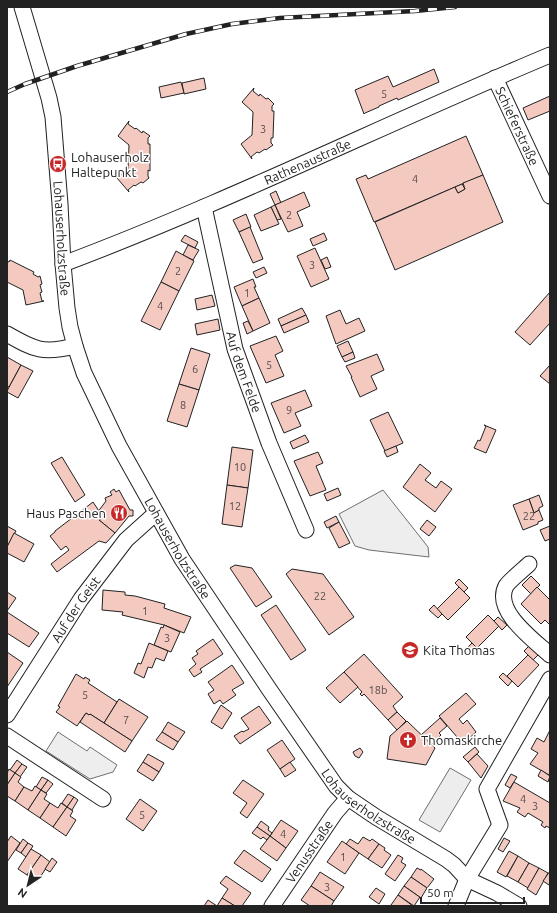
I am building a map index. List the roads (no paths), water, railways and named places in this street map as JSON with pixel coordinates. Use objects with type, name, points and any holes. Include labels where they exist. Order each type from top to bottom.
[{"type":"street","name":"Lohauserholzstraße","points":[[22,7],[53,117],[60,204],[62,264],[70,327],[75,346],[94,395],[119,446],[182,559],[336,786],[348,798],[376,817],[446,859],[467,879]]},
{"type":"street","name":"Rathenaustraße","points":[[62,264],[204,207],[550,55]]},
{"type":"street","name":"Schieferstraße","points":[[495,78],[550,196]]},
{"type":"street","name":"Auf dem Felde","points":[[204,207],[235,349],[268,443],[306,530]]},
{"type":"street","points":[[7,334],[38,350],[53,351],[75,346]]},
{"type":"street","name":"Auf der Geist","points":[[7,715],[81,599],[126,540],[156,513]]},
{"type":"street","points":[[529,564],[506,585],[503,600],[514,622],[550,655]]},
{"type":"street","points":[[456,906],[467,879],[500,825],[487,789],[550,679]]},
{"type":"street","points":[[7,736],[103,799]]},
{"type":"street","name":"Venusstraße","points":[[272,906],[335,813],[348,798]]},
{"type":"street","points":[[467,879],[497,893],[519,906]]},
{"type":"railway","points":[[7,92],[25,84],[77,66],[186,34],[232,24],[280,18],[415,11],[455,7]]},
{"type":"place","name":"Lohauserholz Haltepunkt","points":[[58,164]]},
{"type":"place","name":"Haus Paschen","points":[[119,513]]},
{"type":"place","name":"Kita Thomas","points":[[410,650]]},
{"type":"place","name":"Thomaskirche","points":[[408,740]]}]
